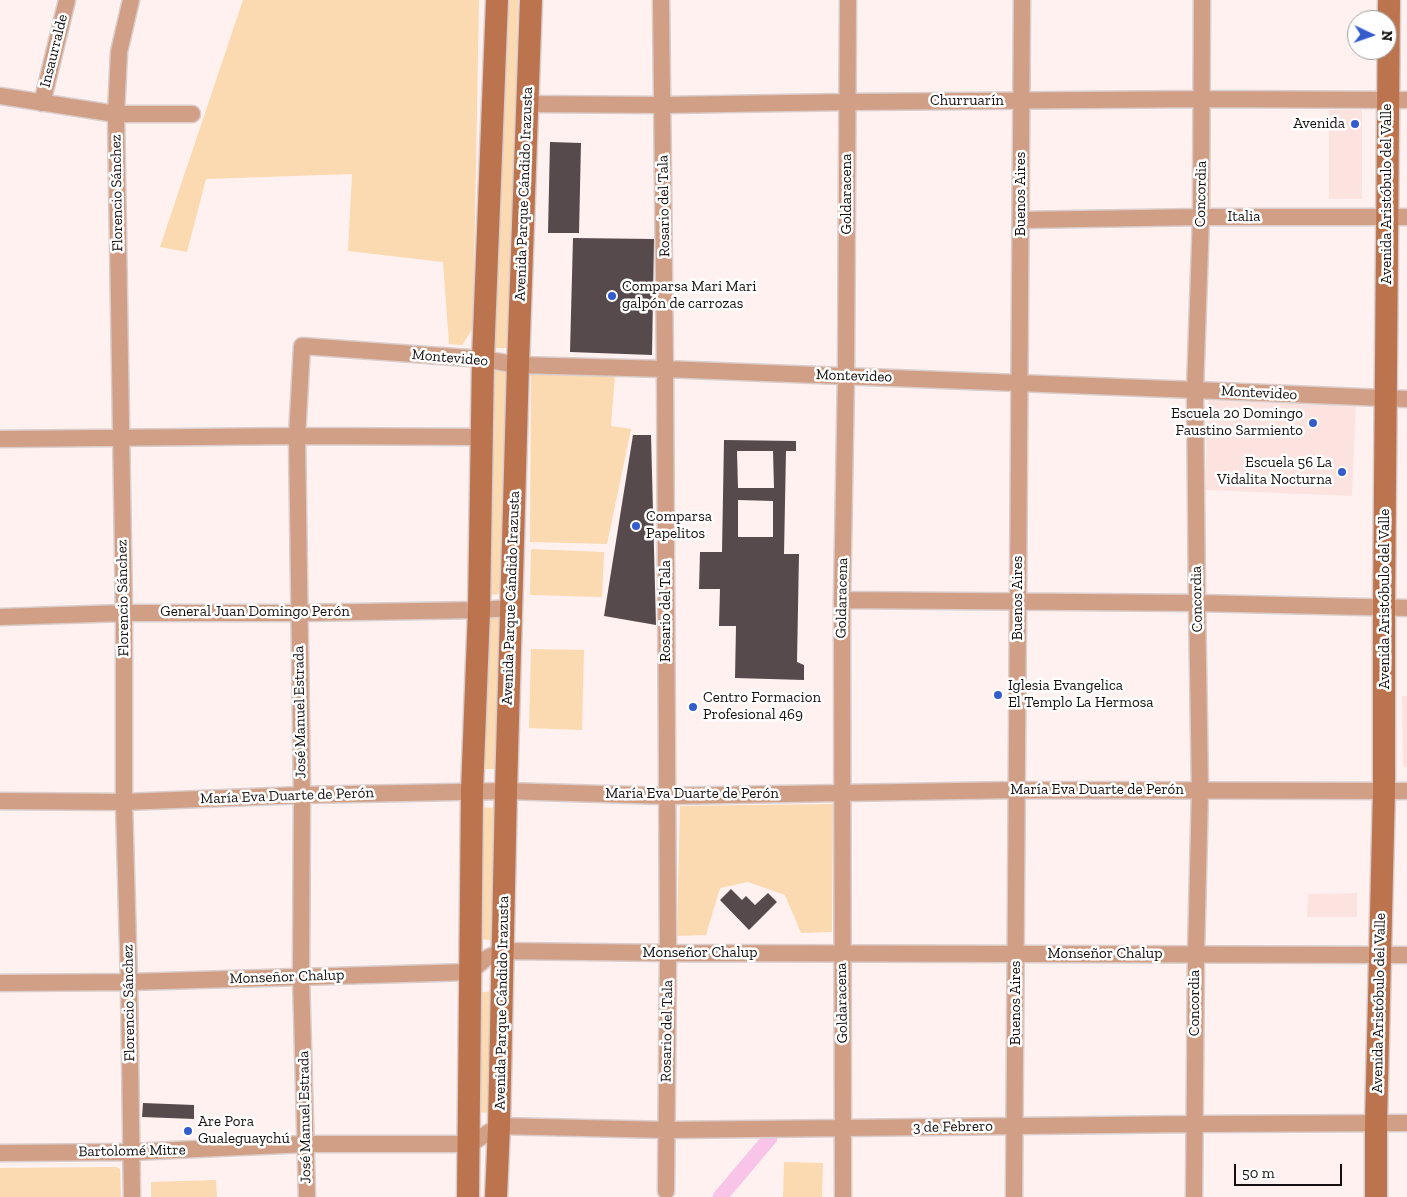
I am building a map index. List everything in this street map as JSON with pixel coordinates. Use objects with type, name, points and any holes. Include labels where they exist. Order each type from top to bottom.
[{"type":"main road","name":"Avenida Parque Cándido Irazusta","points":[[468,1197],[472,791],[479,610],[483,359],[497,0]]},
{"type":"main road","name":"Avenida Parque Cándido Irazusta","points":[[496,1197],[518,365],[531,0]]},
{"type":"main road","name":"Avenida Aristóbulo del Valle","points":[[1376,1197],[1384,792],[1384,608],[1397,399],[1397,100],[1389,0]]},
{"type":"street","name":"Insaurralde","points":[[42,103],[67,0]]},
{"type":"street","name":"Florencio Sánchez","points":[[132,0],[119,52],[116,114],[124,613],[124,802],[132,1197]]},
{"type":"street","name":"Rosario del Tala","points":[[661,0],[668,953],[666,1191]]},
{"type":"street","name":"Goldaracena","points":[[843,1197],[842,600],[846,376],[848,0]]},
{"type":"street","name":"Buenos Aires","points":[[1014,1197],[1022,0]]},
{"type":"street","name":"Concordia","points":[[1194,1197],[1196,954],[1200,790],[1196,603],[1195,390],[1200,217],[1202,0]]},
{"type":"street","points":[[0,96],[116,114],[192,114]]},
{"type":"street","name":"Churruarín","points":[[527,104],[662,105],[848,102],[1397,100]]},
{"type":"street","name":"Italia","points":[[1021,220],[1200,217],[1397,217]]},
{"type":"street","name":"Montevideo","points":[[302,346],[483,359],[502,364],[518,365],[665,368],[1397,399]]},
{"type":"street","name":"José Manuel Estrada","points":[[302,346],[297,436],[302,795],[301,976],[307,1197]]},
{"type":"street","points":[[0,439],[297,436],[482,437]]},
{"type":"street","points":[[842,600],[1196,603],[1407,608]]},
{"type":"street","name":"General Juan Domingo Perón","points":[[0,617],[124,613],[299,613],[511,608]]},
{"type":"street","name":"María Eva Duarte de Perón","points":[[0,801],[124,802],[472,791],[667,796],[1017,790],[1407,791]]},
{"type":"street","name":"Monseñor Chalup","points":[[0,983],[129,982],[470,972],[485,959],[502,951],[1407,955]]},
{"type":"street","name":"3 de Febrero","points":[[499,1126],[667,1130],[1407,1123]]},
{"type":"street","points":[[470,1144],[499,1126]]},
{"type":"street","name":"Bartolomé Mitre","points":[[0,1152],[131,1152],[306,1144],[470,1144]]},
{"type":"shaded area","points":[[243,0],[479,0],[473,328],[462,345],[449,344],[443,262],[348,251],[352,174],[206,179],[187,252],[160,247]]},
{"type":"shaded area","points":[[495,0],[518,0],[510,348],[488,348]]},
{"type":"shaded area","points":[[1329,110],[1362,110],[1362,199],[1329,199]]},
{"type":"shaded area","points":[[488,370],[509,371],[505,594],[484,595]]},
{"type":"shaded area","points":[[531,372],[615,375],[611,426],[631,429],[607,544],[530,542]]},
{"type":"shaded area","points":[[1208,400],[1356,406],[1352,496],[1205,490]]},
{"type":"shaded area","points":[[531,549],[604,552],[602,597],[530,595]]},
{"type":"shaded area","points":[[485,617],[504,618],[497,769],[478,769]]},
{"type":"shaded area","points":[[531,649],[584,650],[582,730],[529,728]]},
{"type":"shaded area","points":[[1402,696],[1407,696],[1407,767],[1403,767]]},
{"type":"shaded area","points":[[833,804],[832,932],[801,933],[785,895],[748,882],[720,888],[706,935],[677,936],[680,806]]},
{"type":"shaded area","points":[[475,807],[498,808],[495,940],[474,939]]},
{"type":"shaded area","points":[[1357,893],[1357,917],[1307,917],[1308,894]]},
{"type":"shaded area","points":[[495,991],[495,1113],[473,1112],[474,993]]},
{"type":"shaded area","points":[[784,1162],[823,1163],[822,1197],[783,1197]]},
{"type":"shaded area","points":[[116,1167],[120,1169],[121,1197],[0,1197],[0,1168]]},
{"type":"shaded area","points":[[216,1180],[217,1197],[151,1197],[151,1182]]},
{"type":"building","points":[[550,142],[581,143],[579,233],[548,233]]},
{"type":"building","name":"Comparsa Mari Mari galpón de carrozas","points":[[573,238],[654,239],[652,355],[570,352]]},
{"type":"building","name":"Comparsa Papelitos","points":[[633,435],[651,435],[656,625],[604,616]]},
{"type":"building","points":[[724,440],[796,441],[796,451],[786,451],[784,554],[799,554],[797,662],[804,665],[804,680],[735,678],[736,626],[719,626],[720,589],[699,589],[700,552],[722,552]],"holes":[[[737,451],[773,451],[774,488],[738,488]],[[738,500],[773,501],[773,537],[738,537]]]},
{"type":"building","points":[[731,889],[742,900],[746,896],[755,905],[768,893],[777,902],[749,930],[720,900]]},
{"type":"building","name":"Are Pora Gualeguaychú","points":[[143,1103],[194,1105],[194,1119],[142,1117]]},
{"type":"waterway","points":[[720,1197],[770,1138]]},
{"type":"place","name":"Avenida","points":[[1355,124]]},
{"type":"place","name":"Comparsa Mari Mari galpón de carrozas","points":[[612,296]]},
{"type":"place","name":"Escuela 20 Domingo Faustino Sarmiento","points":[[1313,423]]},
{"type":"place","name":"Escuela 56 La Vidalita Nocturna","points":[[1342,472]]},
{"type":"place","name":"Comparsa Papelitos","points":[[636,526]]},
{"type":"place","name":"Iglesia Evangelica El Templo La Hermosa","points":[[998,695]]},
{"type":"place","name":"Centro Formacion Profesional 469","points":[[693,707]]},
{"type":"place","name":"Are Pora Gualeguaychú","points":[[188,1131]]}]
